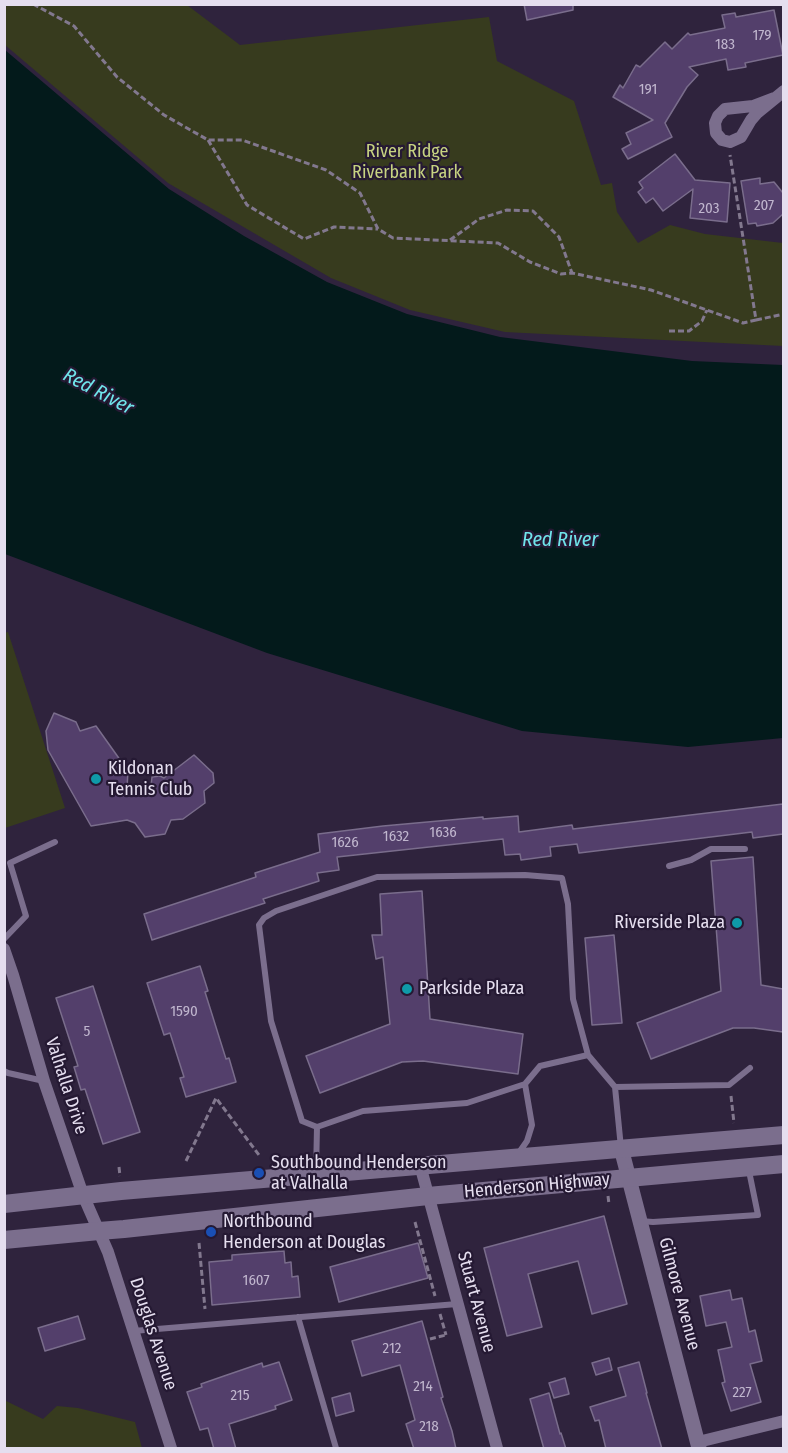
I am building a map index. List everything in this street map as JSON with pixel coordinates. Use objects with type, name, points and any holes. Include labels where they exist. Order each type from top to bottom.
[{"type":"main road","name":"Henderson Highway","points":[[4,1204],[316,1174],[783,1135]]},
{"type":"main road","name":"Henderson Highway","points":[[4,1240],[428,1196],[783,1164]]},
{"type":"street","points":[[779,95],[751,120],[741,137],[730,142],[722,140],[716,133],[715,123],[725,109],[753,106],[779,95]]},
{"type":"street","name":"Valhalla Drive","points":[[4,949],[9,978],[44,1082],[83,1195],[99,1231]]},
{"type":"street","name":"Gilmore Avenue","points":[[621,1148],[698,1445]]},
{"type":"street","name":"Stuart Avenue","points":[[420,1165],[497,1449]]},
{"type":"street","name":"Douglas Avenue","points":[[99,1231],[108,1252],[171,1449]]},
{"type":"street","points":[[698,1445],[783,1421]]},
{"type":"lane","points":[[4,939],[26,916],[10,863],[55,842]]},
{"type":"lane","points":[[669,866],[691,860],[711,849],[745,849]]},
{"type":"lane","points":[[588,1055],[540,1066],[525,1084],[467,1103],[363,1111],[317,1126],[302,1121],[271,1022],[260,925],[264,918],[276,910],[377,877],[525,875],[562,878],[568,904],[573,999],[588,1055],[615,1087],[621,1148]]},
{"type":"lane","points":[[615,1087],[729,1085],[750,1068]]},
{"type":"lane","points":[[4,1071],[44,1082]]},
{"type":"lane","points":[[516,1157],[527,1142],[532,1125],[525,1084]]},
{"type":"lane","points":[[316,1174],[317,1126]]},
{"type":"lane","points":[[640,1221],[758,1215],[748,1167]]},
{"type":"lane","points":[[133,1331],[458,1304]]},
{"type":"lane","points":[[298,1317],[336,1449]]},
{"type":"path","points":[[33,4],[74,26],[117,77],[164,115],[208,140],[247,205],[304,239],[333,227],[378,229],[393,238],[498,243],[530,262],[561,274],[573,273],[651,290],[742,323],[783,314]]},
{"type":"path","points":[[208,140],[242,140],[326,170],[360,193],[378,229]]},
{"type":"path","points":[[730,142],[731,164],[756,320]]},
{"type":"path","points":[[449,241],[479,219],[507,210],[533,211],[559,237],[573,273]]},
{"type":"path","points":[[669,331],[689,331],[702,321],[707,310]]},
{"type":"path","points":[[729,1085],[734,1123]]},
{"type":"path","points":[[186,1161],[216,1098],[259,1155]]},
{"type":"path","points":[[415,1222],[446,1335],[430,1339]]},
{"type":"path","points":[[199,1243],[205,1309]]},
{"type":"green space","name":"River Ridge Riverbank Park","points":[[5,4],[187,5],[240,45],[489,17],[497,61],[574,101],[601,185],[612,183],[617,212],[638,243],[670,225],[705,234],[783,243],[783,346],[505,332],[410,310],[331,278],[168,183],[5,45]]},
{"type":"green space","points":[[8,632],[65,808],[5,828],[4,633]]},
{"type":"green space","points":[[4,1400],[43,1419],[57,1406],[78,1408],[135,1422],[142,1448],[5,1448]]},
{"type":"water","name":"Red River","points":[[5,50],[169,189],[244,236],[327,282],[407,314],[500,337],[692,361],[783,365],[783,738],[688,747],[522,731],[267,653],[5,554]]},
{"type":"building","points":[[524,4],[573,4],[573,10],[527,20]]},
{"type":"building","points":[[774,10],[783,55],[745,63],[746,67],[728,70],[726,59],[689,67],[698,75],[687,87],[665,123],[672,137],[628,159],[622,149],[631,144],[626,133],[653,120],[613,97],[620,85],[623,88],[636,65],[640,67],[665,42],[672,49],[688,33],[690,35],[725,28],[722,15],[735,13],[736,17]]},
{"type":"building","points":[[675,154],[695,180],[730,183],[727,222],[690,218],[693,189],[663,211],[653,198],[646,203],[638,192],[643,188],[639,182]]},
{"type":"building","points":[[760,178],[760,184],[774,182],[783,193],[783,214],[773,223],[757,226],[756,223],[748,224],[741,181]]},
{"type":"building","name":"Kildonan Tennis Club","points":[[54,713],[76,722],[80,731],[96,726],[128,771],[127,788],[142,794],[151,786],[152,777],[164,778],[194,755],[213,773],[214,783],[204,791],[205,803],[183,819],[171,820],[165,834],[145,837],[135,823],[127,820],[91,826],[48,750],[46,731]]},
{"type":"building","points":[[783,804],[783,834],[753,838],[752,832],[579,853],[577,844],[550,847],[551,856],[521,860],[520,854],[505,855],[503,839],[337,857],[339,870],[317,873],[319,881],[263,899],[265,903],[152,940],[144,914],[256,877],[255,873],[320,852],[318,834],[483,817],[483,819],[518,816],[519,832],[572,825],[573,829]]},
{"type":"building","name":"Riverside Plaza","points":[[753,857],[761,985],[783,989],[783,1032],[733,1028],[651,1059],[637,1023],[721,991],[711,861]]},
{"type":"building","name":"Parkside Plaza","points":[[422,891],[430,1019],[523,1034],[518,1074],[423,1061],[402,1062],[320,1093],[306,1056],[390,1024],[383,957],[376,959],[372,935],[382,935],[380,894]]},
{"type":"building","points":[[614,935],[622,1023],[592,1025],[585,938]]},
{"type":"building","points":[[200,966],[208,991],[205,992],[226,1059],[229,1058],[236,1082],[186,1097],[180,1078],[184,1077],[170,1033],[164,1035],[147,983]]},
{"type":"building","points":[[93,986],[140,1132],[103,1144],[85,1089],[81,1090],[74,1067],[78,1066],[56,998]]},
{"type":"building","points":[[604,1216],[627,1304],[592,1314],[578,1261],[528,1274],[542,1327],[507,1336],[484,1248]]},
{"type":"building","points":[[418,1243],[428,1278],[339,1302],[330,1267]]},
{"type":"building","points":[[284,1251],[285,1263],[291,1262],[292,1277],[298,1276],[300,1297],[212,1305],[209,1262],[232,1260],[232,1255]]},
{"type":"building","points":[[730,1290],[732,1300],[742,1298],[749,1332],[755,1330],[762,1361],[750,1364],[761,1402],[731,1411],[722,1383],[725,1382],[718,1350],[732,1347],[726,1322],[706,1326],[700,1296]]},
{"type":"building","points":[[78,1316],[85,1339],[45,1351],[38,1328]]},
{"type":"building","points":[[422,1321],[456,1449],[414,1449],[406,1424],[415,1420],[400,1365],[362,1376],[352,1341]]},
{"type":"building","points":[[609,1358],[612,1370],[596,1375],[592,1363]]},
{"type":"building","points":[[279,1362],[292,1400],[275,1406],[276,1409],[229,1424],[236,1449],[214,1449],[208,1428],[200,1430],[187,1392],[202,1387],[201,1384],[262,1363],[263,1367]]},
{"type":"building","points":[[639,1362],[662,1449],[606,1449],[599,1420],[595,1421],[590,1407],[626,1396],[618,1368]]},
{"type":"building","points":[[565,1378],[569,1394],[554,1398],[549,1383]]},
{"type":"building","points":[[350,1393],[354,1411],[336,1416],[332,1398]]},
{"type":"building","points":[[549,1393],[566,1449],[544,1449],[530,1399]]},
{"type":"place","name":"Kildonan Tennis Club","points":[[96,779]]},
{"type":"place","name":"Riverside Plaza","points":[[737,923]]},
{"type":"place","name":"Parkside Plaza","points":[[407,989]]},
{"type":"place","name":"Southbound Henderson at Valhalla","points":[[259,1173]]},
{"type":"place","name":"Northbound Henderson at Douglas","points":[[211,1232]]}]
